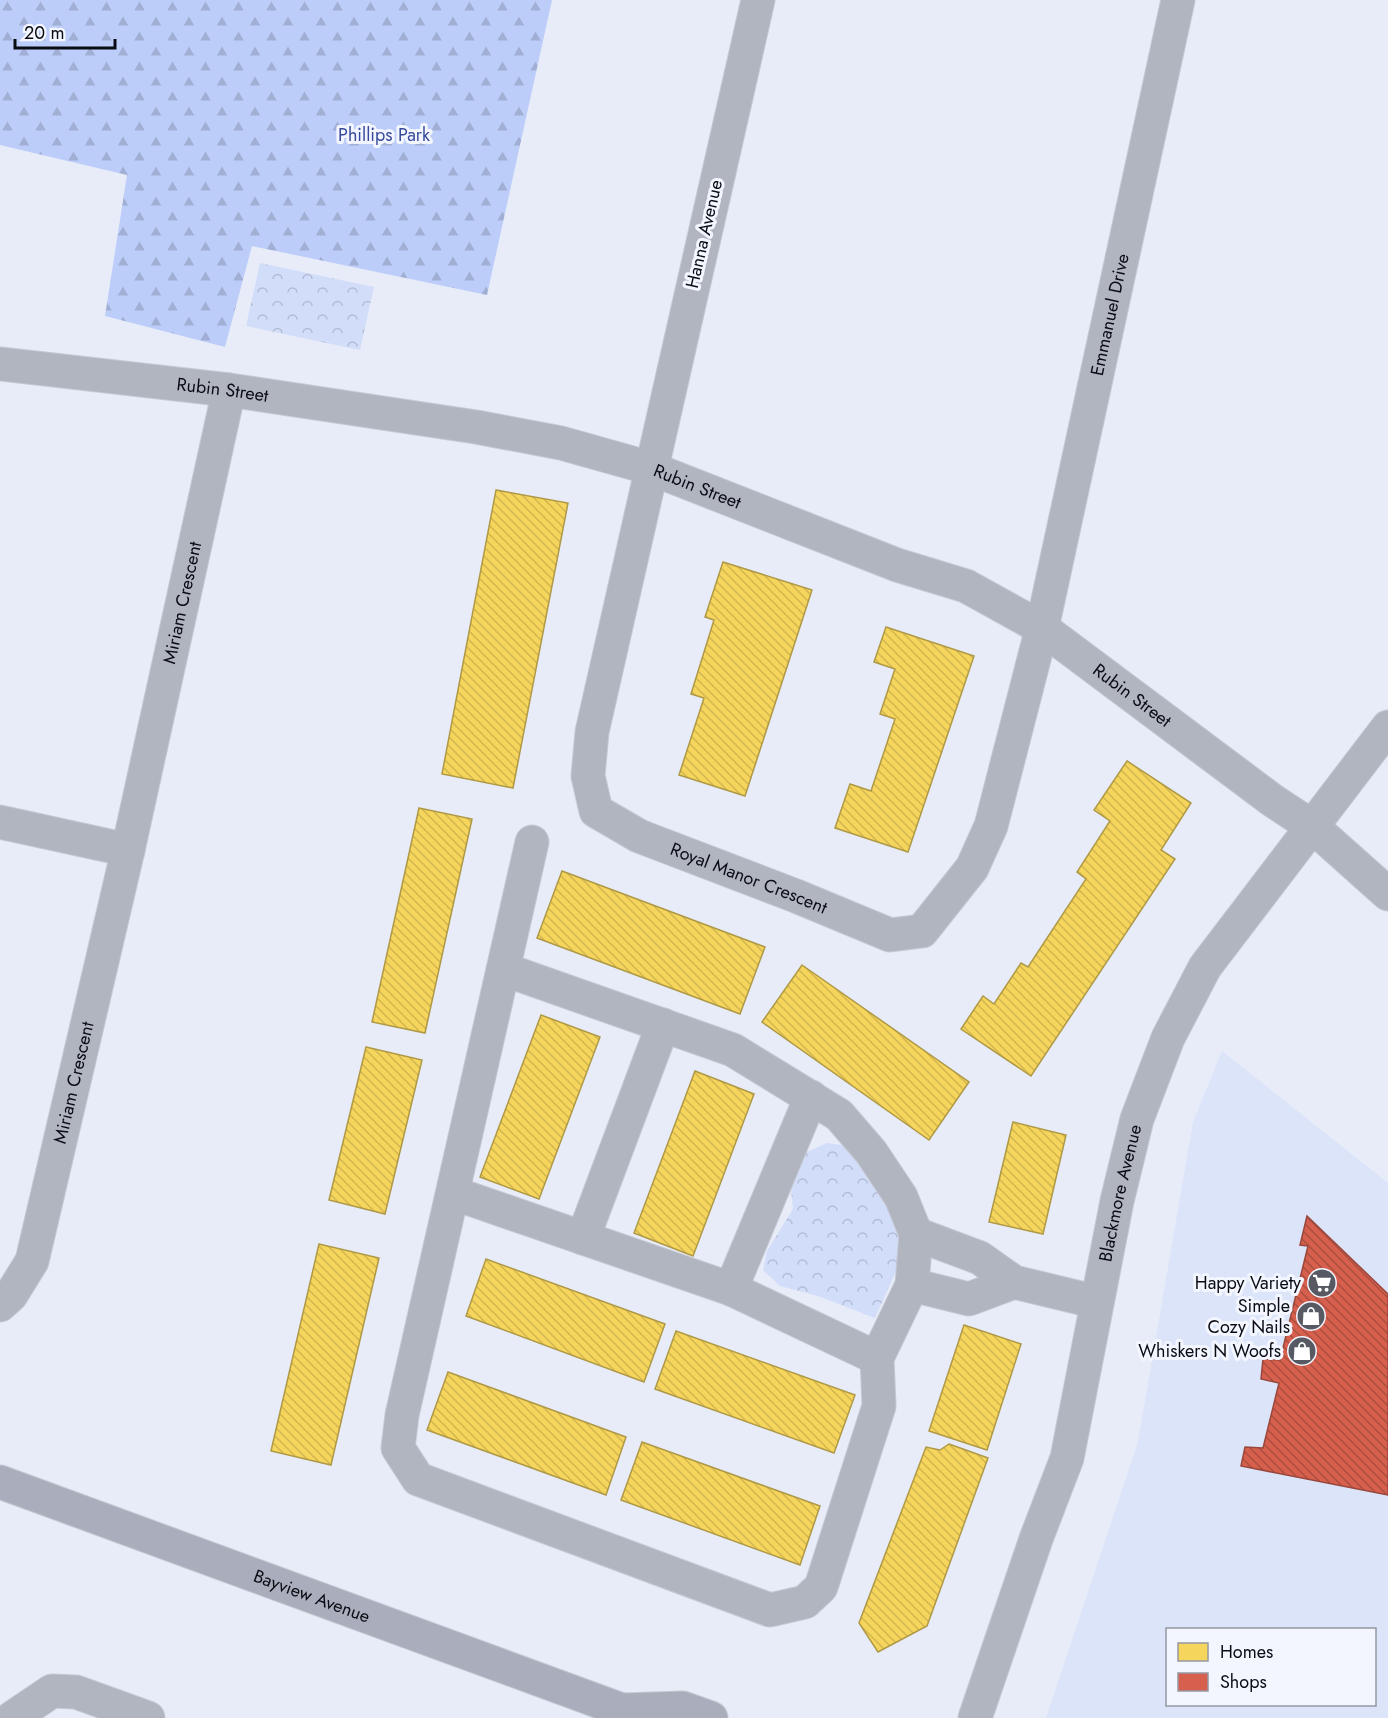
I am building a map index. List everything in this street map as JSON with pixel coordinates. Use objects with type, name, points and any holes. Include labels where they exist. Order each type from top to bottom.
[{"type":"main road","name":"Bayview Avenue","points":[[0,1482],[626,1714],[683,1708],[711,1718]]},
{"type":"street","name":"Hanna Avenue","points":[[650,468],[758,0]]},
{"type":"street","name":"Emmanuel Drive","points":[[1042,627],[1056,550],[1178,0]]},
{"type":"street","name":"Rubin Street","points":[[0,364],[229,390],[529,436],[650,468],[897,565],[966,586],[1042,627],[1272,800],[1313,827],[1388,894]]},
{"type":"street","name":"Miriam Crescent","points":[[0,1305],[11,1295],[32,1261],[128,850],[229,390]]},
{"type":"street","name":"Royal Manor Crescent","points":[[650,468],[591,732],[588,776],[596,811],[639,837],[796,896],[890,935],[922,931],[972,867],[991,826],[1042,627]]},
{"type":"street","name":"Blackmore Avenue","points":[[975,1718],[1036,1539],[1067,1458],[1117,1201],[1137,1119],[1168,1038],[1205,967],[1388,727]]},
{"type":"street","points":[[0,822],[128,850]]},
{"type":"street","points":[[503,969],[734,1050],[839,1115],[871,1152],[901,1197],[916,1234],[912,1285],[877,1358],[879,1406],[821,1587],[806,1602],[770,1610],[418,1479],[398,1448],[402,1415],[453,1193],[503,969],[532,842]]},
{"type":"street","points":[[584,1238],[663,1025]]},
{"type":"street","points":[[731,1289],[811,1097]]},
{"type":"street","points":[[453,1193],[731,1289],[877,1358]]},
{"type":"street","points":[[916,1234],[980,1258],[1014,1282],[1097,1302]]},
{"type":"street","points":[[912,1285],[969,1299],[1014,1282]]},
{"type":"street","points":[[12,1718],[52,1691],[76,1692],[148,1718]]},
{"type":"shaded area","points":[[1222,1051],[1388,1183],[1388,1718],[1046,1718],[1138,1442],[1193,1122]]},
{"type":"green space","name":"Phillips Park","points":[[0,0],[552,0],[487,295],[252,246],[225,347],[105,316],[127,175],[0,145]]},
{"type":"green space","points":[[260,263],[374,287],[360,350],[246,326]]},
{"type":"green space","points":[[827,1143],[863,1148],[906,1249],[875,1318],[818,1296],[780,1286],[763,1270],[767,1251],[793,1209],[790,1180],[803,1154]]},
{"type":"building: Homes","points":[[496,490],[568,503],[513,788],[442,774]]},
{"type":"building: Homes","points":[[723,562],[812,590],[745,796],[679,775],[704,698],[691,694],[714,620],[705,617]]},
{"type":"building: Homes","points":[[886,627],[974,656],[908,852],[835,828],[850,784],[871,791],[895,719],[880,714],[895,669],[874,662]]},
{"type":"building: Homes","points":[[1127,761],[1191,803],[1161,850],[1175,859],[1031,1076],[961,1029],[983,996],[994,1004],[1021,963],[1028,967],[1086,879],[1077,872],[1110,821],[1094,810]]},
{"type":"building: Homes","points":[[419,808],[472,819],[425,1033],[372,1022]]},
{"type":"building: Homes","points":[[562,871],[765,947],[740,1014],[537,938]]},
{"type":"building: Homes","points":[[802,965],[969,1082],[929,1140],[762,1022]]},
{"type":"building: Homes","points":[[541,1015],[600,1037],[539,1199],[480,1177]]},
{"type":"building: Homes","points":[[366,1047],[422,1060],[385,1214],[329,1200]]},
{"type":"building: Homes","points":[[695,1071],[754,1094],[693,1256],[634,1233]]},
{"type":"building: Homes","points":[[1013,1122],[1066,1135],[1043,1234],[989,1222]]},
{"type":"building: Homes","points":[[319,1244],[379,1258],[331,1465],[271,1451]]},
{"type":"building: Homes","points":[[486,1259],[665,1324],[644,1382],[466,1316]]},
{"type":"building: Homes","points":[[964,1325],[1021,1344],[987,1450],[929,1431]]},
{"type":"building: Homes","points":[[676,1331],[855,1395],[834,1453],[655,1389]]},
{"type":"building: Homes","points":[[448,1372],[626,1437],[606,1495],[427,1430]]},
{"type":"building: Homes","points":[[642,1442],[820,1506],[800,1565],[621,1500]]},
{"type":"building: Homes","points":[[949,1444],[988,1458],[927,1626],[878,1652],[859,1623],[926,1447],[940,1450]]},
{"type":"building: Shops","points":[[1307,1216],[1388,1294],[1388,1495],[1241,1466],[1245,1447],[1263,1448],[1279,1383],[1261,1379],[1263,1359],[1280,1360],[1308,1246],[1300,1245]]},
{"type":"place","name":"Happy Variety","points":[[1322,1283]]},
{"type":"place","name":"Simple Cozy Nails","points":[[1311,1316]]},
{"type":"place","name":"Whiskers N Woofs","points":[[1302,1351]]}]
